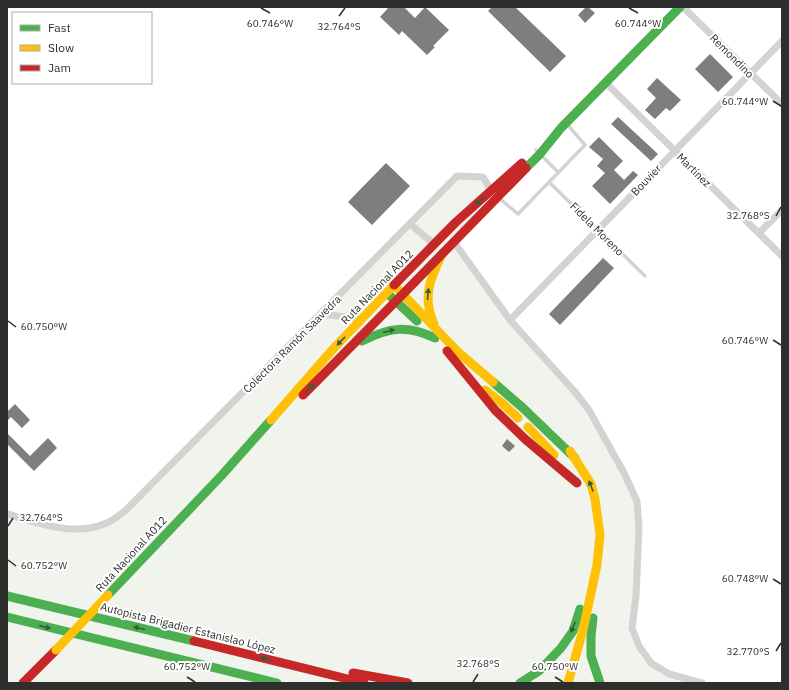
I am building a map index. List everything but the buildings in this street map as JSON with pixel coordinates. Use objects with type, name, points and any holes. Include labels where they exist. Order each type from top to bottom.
[{"type":"main road","name":"Ruta Nacional A012","points":[[23,683],[222,475],[353,346],[498,197],[538,152],[680,7]]},
{"type":"main road","name":"Ruta Nacional A012","points":[[222,475],[334,348],[434,244],[491,190],[538,152]]},
{"type":"main road","points":[[436,334],[430,318],[427,293],[433,274],[442,254]]},
{"type":"main road","points":[[394,285],[436,334],[495,410],[525,439],[577,483]]},
{"type":"main road","points":[[387,293],[490,378],[523,408],[575,458],[591,484],[595,499],[600,534],[597,565],[583,630],[568,683]]},
{"type":"main road","points":[[353,346],[374,335],[391,329],[408,328],[436,334]]},
{"type":"main road","points":[[470,378],[519,418],[490,378]]},
{"type":"main road","points":[[575,458],[528,427],[577,483],[597,517]]},
{"type":"main road","points":[[520,683],[539,671],[561,648],[573,631],[591,575],[597,565]]},
{"type":"main road","points":[[597,565],[600,577],[591,636],[591,656],[600,683]]},
{"type":"main road","name":"Autopista Brigadier Estanislao López","points":[[7,596],[364,683]]},
{"type":"main road","points":[[7,618],[277,683]]},
{"type":"main road","points":[[167,657],[207,673],[240,683]]},
{"type":"main road","points":[[303,668],[318,667],[408,683]]},
{"type":"street","name":"Remondino","points":[[683,7],[782,104]]},
{"type":"street","name":"Bouvier","points":[[510,320],[782,41]]},
{"type":"street","name":"Martínez","points":[[606,83],[782,256]]},
{"type":"street","name":"Colectora Ramón Saavedra","points":[[7,514],[64,529],[89,528],[109,522],[126,510],[322,314],[456,176],[483,177],[491,190]]},
{"type":"street","points":[[759,234],[782,210]]},
{"type":"street","points":[[410,224],[434,244]]},
{"type":"street","points":[[454,242],[510,320],[575,392],[589,410],[624,473],[637,500],[639,527],[636,596],[632,628],[638,646],[651,663],[669,674],[702,683]]},
{"type":"street","points":[[322,314],[361,320]]},
{"type":"lane","points":[[491,190],[518,214],[585,145],[564,126]]},
{"type":"lane","points":[[538,152],[558,172]]},
{"type":"lane","name":"Fidela Moreno","points":[[549,182],[645,276]]},
{"type":"shaded area","points":[[457,176],[483,177],[498,197],[454,242],[510,320],[575,392],[637,501],[632,628],[651,663],[669,674],[702,683],[7,683],[7,514],[64,529],[109,522]]},
{"type":"traffic: fast","points":[[526,168],[540,154],[561,128],[680,7]]},
{"type":"traffic: fast","points":[[387,293],[417,321]]},
{"type":"traffic: fast","points":[[362,341],[372,336],[398,329],[416,331],[435,338]]},
{"type":"traffic: fast","points":[[493,382],[523,408],[575,458]]},
{"type":"traffic: fast","points":[[108,595],[222,475],[271,420]]},
{"type":"traffic: fast","points":[[7,596],[194,641]]},
{"type":"traffic: fast","points":[[520,683],[539,671],[561,648],[573,631],[580,609]]},
{"type":"traffic: fast","points":[[7,617],[277,683]]},
{"type":"traffic: fast","points":[[593,618],[591,656],[600,683]]},
{"type":"traffic: slow","points":[[434,324],[428,305],[429,288],[442,254]]},
{"type":"traffic: slow","points":[[271,420],[334,348],[394,285],[458,352],[493,382]]},
{"type":"traffic: slow","points":[[485,390],[518,418]]},
{"type":"traffic: slow","points":[[528,427],[554,455]]},
{"type":"traffic: slow","points":[[568,683],[583,630],[597,565],[600,534],[595,499],[591,484],[570,451]]},
{"type":"traffic: slow","points":[[56,650],[108,595]]},
{"type":"traffic: jam","points":[[394,285],[456,222],[522,163]]},
{"type":"traffic: jam","points":[[403,294],[526,168]]},
{"type":"traffic: jam","points":[[303,395],[402,295]]},
{"type":"traffic: jam","points":[[447,351],[495,410],[525,439],[577,483]]},
{"type":"traffic: jam","points":[[194,641],[364,683]]},
{"type":"traffic: jam","points":[[23,683],[56,650]]},
{"type":"traffic: jam","points":[[353,673],[408,683]]}]
